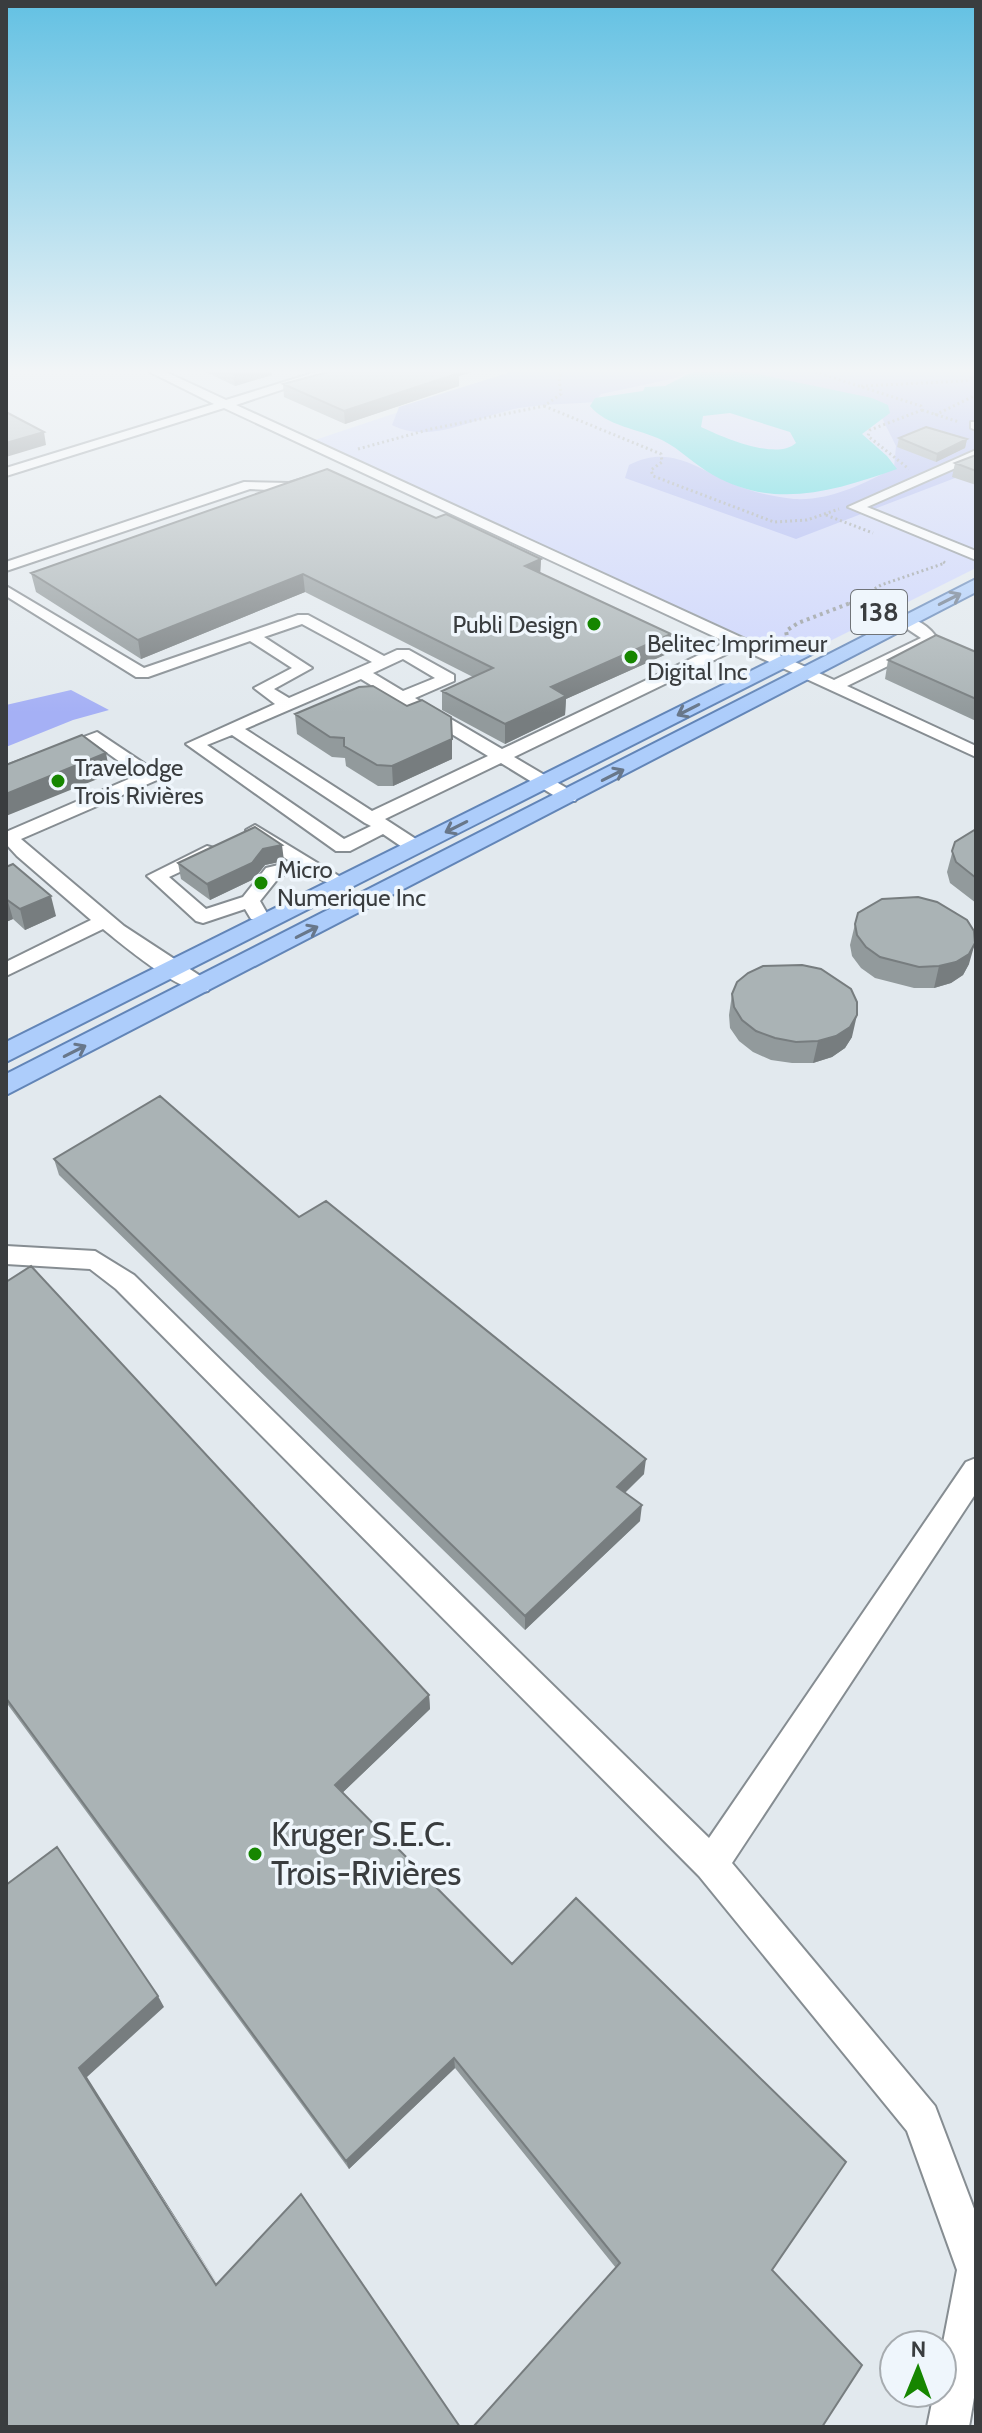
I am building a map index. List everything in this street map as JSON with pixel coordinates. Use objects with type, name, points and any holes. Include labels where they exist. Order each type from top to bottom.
[{"type":"main road","name":"138","points":[[6,1086],[976,585]]},
{"type":"main road","name":"138","points":[[6,1053],[831,637]]},
{"type":"street","points":[[6,567],[247,486]]},
{"type":"street","points":[[260,486],[295,486]]},
{"type":"street","points":[[402,486],[976,752]]},
{"type":"street","points":[[905,486],[855,507],[972,562]]},
{"type":"street","points":[[6,590],[142,674],[303,618],[383,662]]},
{"type":"street","points":[[835,686],[935,643],[926,633],[905,622]]},
{"type":"street","points":[[254,637],[304,668],[262,688],[288,705]]},
{"type":"street","points":[[403,697],[448,678],[403,653],[195,744],[343,847],[378,823],[501,757],[739,642]]},
{"type":"street","points":[[362,673],[569,797]]},
{"type":"street","points":[[233,728],[415,847]]},
{"type":"street","points":[[6,772],[97,737],[151,776],[10,837],[23,852],[104,921],[170,970],[201,986]]},
{"type":"street","points":[[306,864],[273,872],[250,901],[203,917],[156,876],[255,829],[342,884]]},
{"type":"street","points":[[250,901],[263,924]]},
{"type":"street","points":[[6,970],[104,921]]},
{"type":"street","points":[[6,1255],[95,1260],[125,1282],[711,1864],[922,2119],[976,2270],[948,2427]]},
{"type":"street","points":[[711,1864],[976,1470]]},
{"type":"path","points":[[676,486],[774,522],[790,524],[839,509]]},
{"type":"path","points":[[825,515],[881,537]]},
{"type":"path","points":[[783,662],[788,643],[786,631],[798,623],[846,606],[881,585],[945,563],[931,556]]},
{"type":"shaded area","points":[[410,486],[976,486],[976,568],[794,659]]},
{"type":"shaded area","points":[[646,486],[738,486],[794,499],[820,497],[857,486],[935,486],[796,539]]},
{"type":"shaded area","points":[[735,486],[844,486],[782,494]]},
{"type":"shaded area","points":[[71,690],[109,710],[73,720],[6,747],[6,705]]},
{"type":"building","points":[[280,486],[364,486],[436,518],[446,514],[541,559],[525,566],[671,634],[551,687],[566,696],[505,724],[442,691],[493,668],[303,574],[138,640],[31,573]]},
{"type":"building","points":[[936,635],[976,652],[976,699],[888,660]]},
{"type":"building","points":[[373,686],[407,706],[422,700],[451,717],[452,739],[392,766],[377,765],[344,746],[344,738],[330,737],[295,714],[359,687]]},
{"type":"building","points":[[82,735],[106,753],[6,794],[6,765]]},
{"type":"building","points":[[255,827],[282,845],[263,849],[252,863],[207,884],[178,863]]},
{"type":"building","points":[[976,829],[976,878],[956,862],[952,851],[955,842]]},
{"type":"building","points":[[13,864],[51,896],[20,909],[6,899],[6,867]]},
{"type":"building","points":[[918,897],[937,902],[967,920],[974,931],[975,943],[969,954],[956,962],[919,967],[880,957],[866,947],[857,935],[855,924],[858,913],[882,899]]},
{"type":"building","points":[[802,965],[821,969],[851,989],[857,1002],[857,1015],[850,1027],[836,1036],[818,1041],[796,1042],[756,1031],[742,1020],[734,1007],[732,994],[737,982],[763,966]]},
{"type":"building","points":[[160,1096],[299,1217],[326,1201],[646,1459],[617,1487],[642,1505],[525,1616],[54,1159]]},
{"type":"building","name":"Kruger S.E.C. Trois-Rivières","points":[[31,1266],[429,1695],[335,1785],[512,1964],[576,1898],[846,2162],[772,2270],[862,2365],[822,2427],[473,2427],[620,2263],[454,2058],[346,2161],[6,1698],[6,1282]]},
{"type":"building","points":[[57,1847],[158,1996],[79,2068],[216,2285],[301,2194],[460,2427],[6,2427],[6,1885]]},
{"type":"place","name":"Publi Design","points":[[594,624]]},
{"type":"place","name":"Belitec Imprimeur Digital Inc","points":[[631,657]]},
{"type":"place","name":"Travelodge Trois Rivières","points":[[58,781]]},
{"type":"place","name":"Micro Numerique Inc","points":[[261,883]]},
{"type":"place","name":"Kruger S.E.C. Trois-Rivières","points":[[255,1854]]}]
